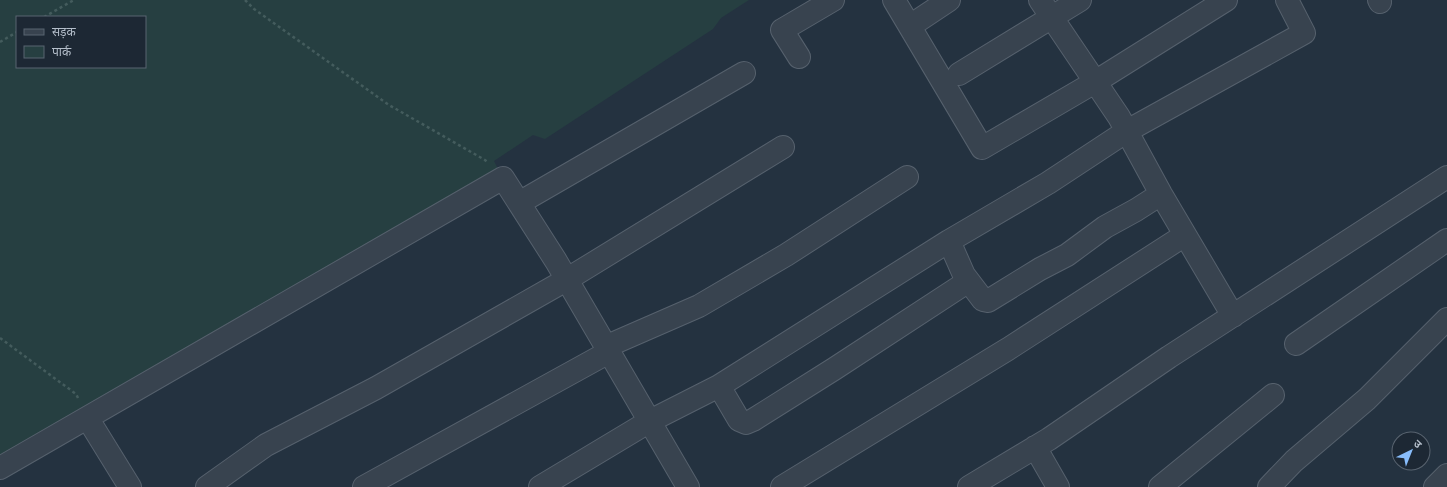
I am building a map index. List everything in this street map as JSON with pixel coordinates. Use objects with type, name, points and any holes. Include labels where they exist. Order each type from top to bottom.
[{"type":"street","points":[[799,57],[782,30],[833,0]]},
{"type":"street","points":[[894,0],[982,148],[1095,82],[1226,0]]},
{"type":"street","points":[[919,20],[949,0]]},
{"type":"street","points":[[959,74],[1046,9],[1080,0]]},
{"type":"street","points":[[540,487],[650,421],[718,386],[948,241],[1048,183],[1127,131],[1304,32],[1287,0]]},
{"type":"street","points":[[1046,9],[1119,117],[1161,194],[1233,316]]},
{"type":"street","points":[[519,203],[744,73]]},
{"type":"street","points":[[207,487],[266,445],[376,388],[566,280],[783,147]]},
{"type":"street","points":[[364,487],[607,349],[699,306],[786,255],[907,177]]},
{"type":"street","points":[[969,487],[1036,447],[1233,316],[1447,177]]},
{"type":"street","points":[[0,468],[88,419],[503,178],[566,280],[688,487]]},
{"type":"street","points":[[948,241],[964,275],[983,300],[988,301],[1040,269],[1068,255],[1105,227],[1161,194]]},
{"type":"street","points":[[782,487],[1008,349],[1186,235]]},
{"type":"street","points":[[1296,344],[1447,240]]},
{"type":"street","points":[[718,386],[739,420],[746,423],[753,420],[961,286],[965,282],[964,275]]},
{"type":"street","points":[[1269,487],[1294,461],[1367,399],[1447,319]]},
{"type":"street","points":[[1160,487],[1273,396]]},
{"type":"street","points":[[88,419],[130,487]]},
{"type":"street","points":[[1036,447],[1058,487]]},
{"type":"street","points":[[1435,487],[1447,475]]},
{"type":"path","points":[[46,16],[74,0]]},
{"type":"path","points":[[245,0],[254,9],[389,105],[484,160],[503,178]]},
{"type":"path","points":[[0,42],[16,33]]},
{"type":"path","points":[[0,338],[76,394],[88,419]]},
{"type":"green space","points":[[0,0],[749,0],[721,18],[713,29],[545,139],[533,135],[494,161],[498,169],[0,455]]}]
